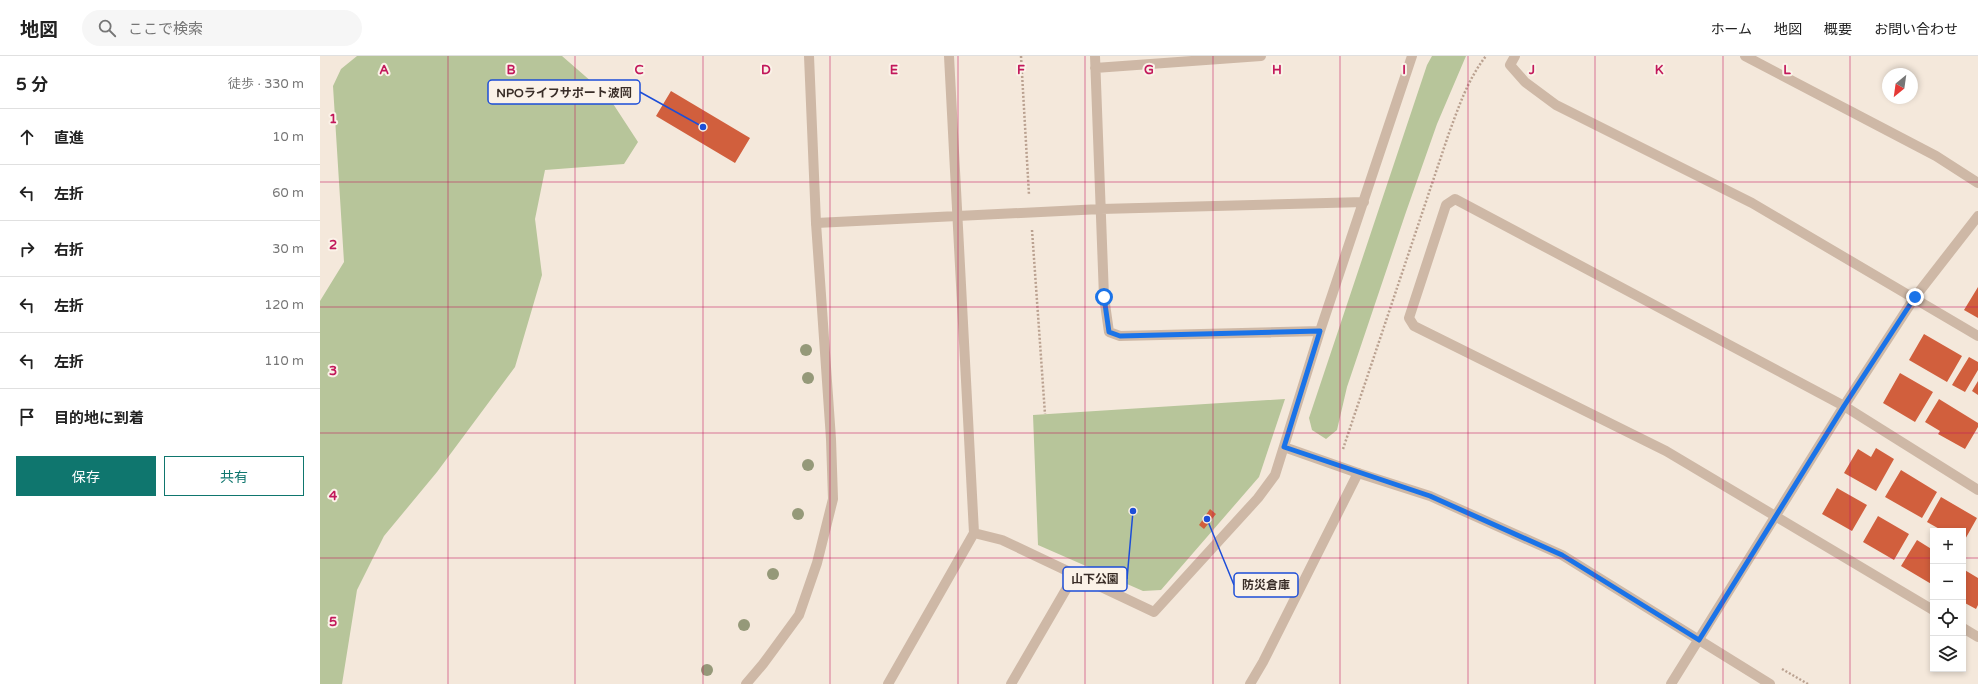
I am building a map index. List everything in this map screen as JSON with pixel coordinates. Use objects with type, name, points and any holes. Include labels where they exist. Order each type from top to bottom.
[{"type":"street","points":[[746,684],[763,664],[799,615],[817,563],[833,498],[831,439],[816,223],[809,56]]},
{"type":"street","points":[[888,684],[974,533],[949,56]]},
{"type":"street","points":[[1095,56],[1104,297],[1109,332],[1120,336],[1320,331]]},
{"type":"street","points":[[1095,68],[1225,57],[1261,56]]},
{"type":"street","points":[[974,533],[1002,540],[1154,612],[1258,498],[1275,475],[1320,331],[1412,56]]},
{"type":"street","points":[[1515,56],[1510,65],[1524,82],[1556,106],[1752,203],[1915,297],[1978,336]]},
{"type":"street","points":[[1745,56],[1936,156],[1978,183]]},
{"type":"street","points":[[1930,608],[1666,451],[1414,326],[1409,318],[1446,205],[1455,199],[1844,406],[1978,490]]},
{"type":"street","points":[[816,223],[1100,209],[1364,202]]},
{"type":"street","points":[[1671,684],[1844,406],[1915,297],[1978,216]]},
{"type":"street","points":[[1284,447],[1430,496],[1562,555],[1770,684]]},
{"type":"street","points":[[1250,684],[1263,662],[1358,473]]},
{"type":"street","points":[[1011,684],[1075,574]]},
{"type":"street","points":[[1966,630],[1978,637]]},
{"type":"path","points":[[1021,56],[1030,213],[1045,414]]},
{"type":"green space","points":[[357,56],[562,56],[608,96],[638,142],[624,164],[545,170],[535,219],[542,275],[515,367],[437,472],[384,536],[357,590],[342,684],[320,684],[320,301],[344,262],[333,86],[341,69]]},
{"type":"green space","points":[[1432,56],[1466,56],[1437,124],[1406,212],[1347,387],[1337,430],[1326,439],[1312,430],[1309,418],[1427,65]]},
{"type":"green space","points":[[1285,399],[1259,477],[1161,590],[1143,591],[1038,545],[1033,415]]},
{"type":"building","points":[[671,91],[750,138],[735,163],[656,116]]},
{"type":"building","points":[[1978,287],[1978,318],[1964,310]]},
{"type":"building","points":[[1924,334],[1962,356],[1947,382],[1909,360]]},
{"type":"building","points":[[1969,357],[1978,362],[1978,370],[1965,392],[1952,385]]},
{"type":"building","points":[[1900,373],[1933,392],[1915,422],[1883,403]]},
{"type":"building","points":[[1978,381],[1978,395],[1972,391]]},
{"type":"building","points":[[1939,399],[1978,423],[1978,427],[1965,449],[1938,434],[1940,431],[1925,422]]},
{"type":"building","points":[[1876,448],[1894,459],[1876,491],[1844,473],[1858,449],[1871,457]]},
{"type":"building","points":[[1901,470],[1937,492],[1922,518],[1885,497]]},
{"type":"building","points":[[1837,488],[1867,505],[1852,531],[1822,514]]},
{"type":"building","points":[[1941,497],[1977,518],[1966,538],[1966,528],[1938,528],[1927,522]]},
{"type":"building","points":[[1210,509],[1216,514],[1204,529],[1199,525]]},
{"type":"building","points":[[1878,516],[1909,534],[1894,560],[1863,542]]},
{"type":"building","points":[[1917,540],[1930,548],[1930,583],[1901,566]]},
{"type":"building","points":[[1966,571],[1978,578],[1978,605],[1976,609],[1966,604]]},
{"type":"place","name":"NPOライフサポート波岡","points":[[703,127]]},
{"type":"place","name":"山下公園","points":[[1133,511]]},
{"type":"place","name":"防災倉庫","points":[[1207,519]]},
{"type":"route","points":[[1104,297],[1109,332],[1120,336],[1320,331],[1284,447],[1430,496],[1562,555],[1699,640],[1844,406],[1915,297]]}]
